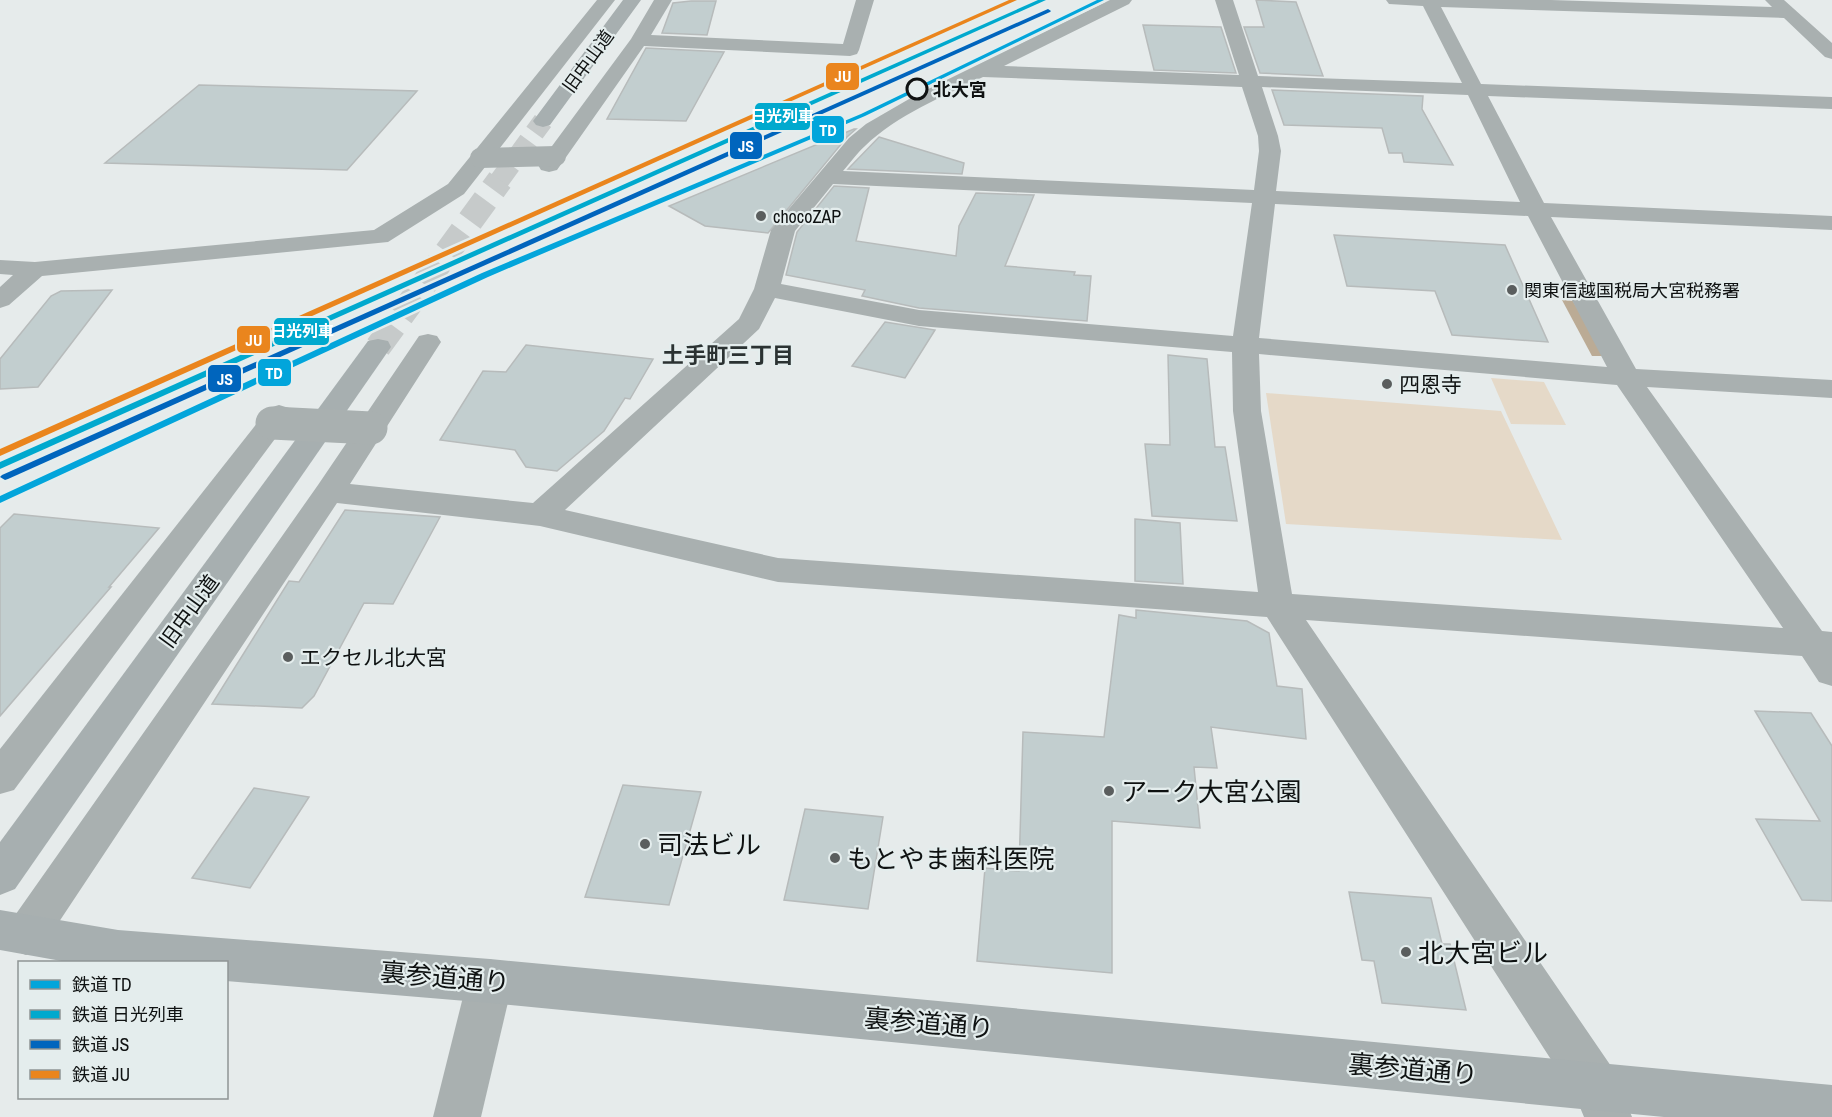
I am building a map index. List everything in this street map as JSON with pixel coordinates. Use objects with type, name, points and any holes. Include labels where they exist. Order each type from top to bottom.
[{"type":"street","points":[[0,267],[35,269],[380,237],[456,189],[606,0]]},
{"type":"street","name":"旧中山道","points":[[543,121],[632,0]]},
{"type":"street","points":[[480,158],[552,160],[639,40],[663,0]]},
{"type":"street","points":[[639,40],[849,50],[865,0]]},
{"type":"street","points":[[540,515],[750,323],[767,289],[783,230],[856,142],[873,128],[923,99],[984,71],[1123,0]]},
{"type":"street","points":[[1224,0],[1269,143],[1265,198],[1245,345],[1246,411],[1277,605],[1602,1102]]},
{"type":"street","points":[[1395,0],[1787,13]]},
{"type":"street","points":[[1774,0],[1832,53]]},
{"type":"street","points":[[1430,1],[1536,210],[1626,377],[1822,644],[1832,672]]},
{"type":"street","points":[[984,71],[1832,103]]},
{"type":"street","points":[[826,177],[1832,223]]},
{"type":"street","points":[[435,212],[450,193]]},
{"type":"street","points":[[0,300],[35,269]]},
{"type":"street","points":[[767,289],[919,318],[1626,377],[1832,389]]},
{"type":"street","points":[[13,933],[329,492],[428,342]]},
{"type":"street","name":"旧中山道","points":[[0,876],[378,347]]},
{"type":"street","points":[[0,778],[276,419],[371,428]]},
{"type":"street","points":[[329,492],[540,515],[778,570],[1822,644]]},
{"type":"street","name":"裏参道通り","points":[[13,933],[118,951],[490,981],[1602,1102],[1832,1109]]},
{"type":"street","points":[[457,1117],[490,981]]},
{"type":"shaded area","points":[[1562,300],[1573,301],[1603,356],[1592,356]]},
{"type":"shaded area","points":[[1491,378],[1544,382],[1566,425],[1511,424]]},
{"type":"shaded area","points":[[1266,393],[1501,411],[1562,540],[1286,524]]},
{"type":"building","points":[[1256,0],[1296,2],[1323,76],[1260,73],[1244,27],[1264,27]]},
{"type":"building","points":[[716,1],[707,35],[662,33],[673,3]]},
{"type":"building","points":[[1143,25],[1221,27],[1236,73],[1154,70]]},
{"type":"building","points":[[646,48],[724,52],[686,121],[607,119]]},
{"type":"building","points":[[199,85],[417,91],[347,170],[105,163]]},
{"type":"building","points":[[1272,90],[1423,96],[1422,109],[1453,165],[1404,162],[1402,153],[1389,153],[1382,128],[1284,125]]},
{"type":"building","points":[[856,129],[768,233],[705,226],[669,206]]},
{"type":"building","points":[[879,137],[964,163],[962,174],[848,169]]},
{"type":"building","points":[[834,186],[869,188],[856,241],[956,256],[959,226],[976,193],[1034,195],[1005,266],[1075,272],[1074,275],[1091,276],[1087,321],[919,308],[862,296],[865,290],[786,275],[797,232]]},
{"type":"building","name":"関東信越国税局大宮税務署","points":[[1334,235],[1505,245],[1548,342],[1452,335],[1435,291],[1347,286]]},
{"type":"building","points":[[112,290],[38,387],[0,389],[0,359],[51,296],[61,291]]},
{"type":"building","points":[[885,322],[935,330],[905,378],[852,366]]},
{"type":"building","points":[[526,345],[653,359],[630,399],[625,398],[604,431],[557,471],[526,467],[515,450],[440,440],[483,371],[506,372]]},
{"type":"building","points":[[1168,355],[1207,359],[1215,447],[1225,447],[1237,521],[1152,516],[1145,444],[1170,445]]},
{"type":"building","points":[[345,510],[440,517],[393,604],[364,603],[314,696],[302,708],[212,704],[289,581],[299,582]]},
{"type":"building","points":[[14,514],[159,528],[0,716],[0,528]]},
{"type":"building","points":[[1135,519],[1180,523],[1183,584],[1135,581]]},
{"type":"building","points":[[1136,610],[1247,621],[1269,633],[1277,686],[1302,689],[1306,739],[1211,727],[1217,768],[1194,767],[1200,828],[1112,821],[1112,973],[977,961],[985,868],[1019,871],[1023,732],[1104,737],[1119,615],[1136,618]]},
{"type":"building","points":[[1755,711],[1811,713],[1832,746],[1832,901],[1802,900],[1756,819],[1820,821]]},
{"type":"building","name":"司法ビル","points":[[623,785],[701,792],[669,905],[585,897]]},
{"type":"building","points":[[254,788],[309,797],[250,888],[192,878]]},
{"type":"building","name":"もとやま歯科医院","points":[[805,809],[883,817],[868,909],[784,900]]},
{"type":"building","name":"北大宮ビル","points":[[1349,892],[1431,898],[1442,944],[1450,944],[1466,1010],[1382,1003],[1374,961],[1362,960]]},
{"type":"tunnel","points":[[499,181],[543,121]]},
{"type":"tunnel","points":[[378,347],[500,180]]},
{"type":"rail line","name":"JU","points":[[0,453],[1014,0]]},
{"type":"rail line","name":"日光列車","points":[[0,466],[1043,0]]},
{"type":"rail line","name":"TD","points":[[0,500],[485,275],[863,115],[1101,0]]},
{"type":"rail line","name":"JS","points":[[5,477],[1048,11]]},
{"type":"place","name":"北大宮","points":[[917,89]]},
{"type":"place","name":"chocoZAP","points":[[761,216]]},
{"type":"place","name":"関東信越国税局大宮税務署","points":[[1512,290]]},
{"type":"place","name":"四恩寺","points":[[1387,384]]},
{"type":"place","name":"エクセル北大宮","points":[[288,657]]},
{"type":"place","name":"アーク大宮公園","points":[[1109,791]]},
{"type":"place","name":"司法ビル","points":[[645,844]]},
{"type":"place","name":"もとやま歯科医院","points":[[835,858]]},
{"type":"place","name":"北大宮ビル","points":[[1406,952]]},
{"type":"district","name":"土手町三丁目","points":[[728,355]]}]
